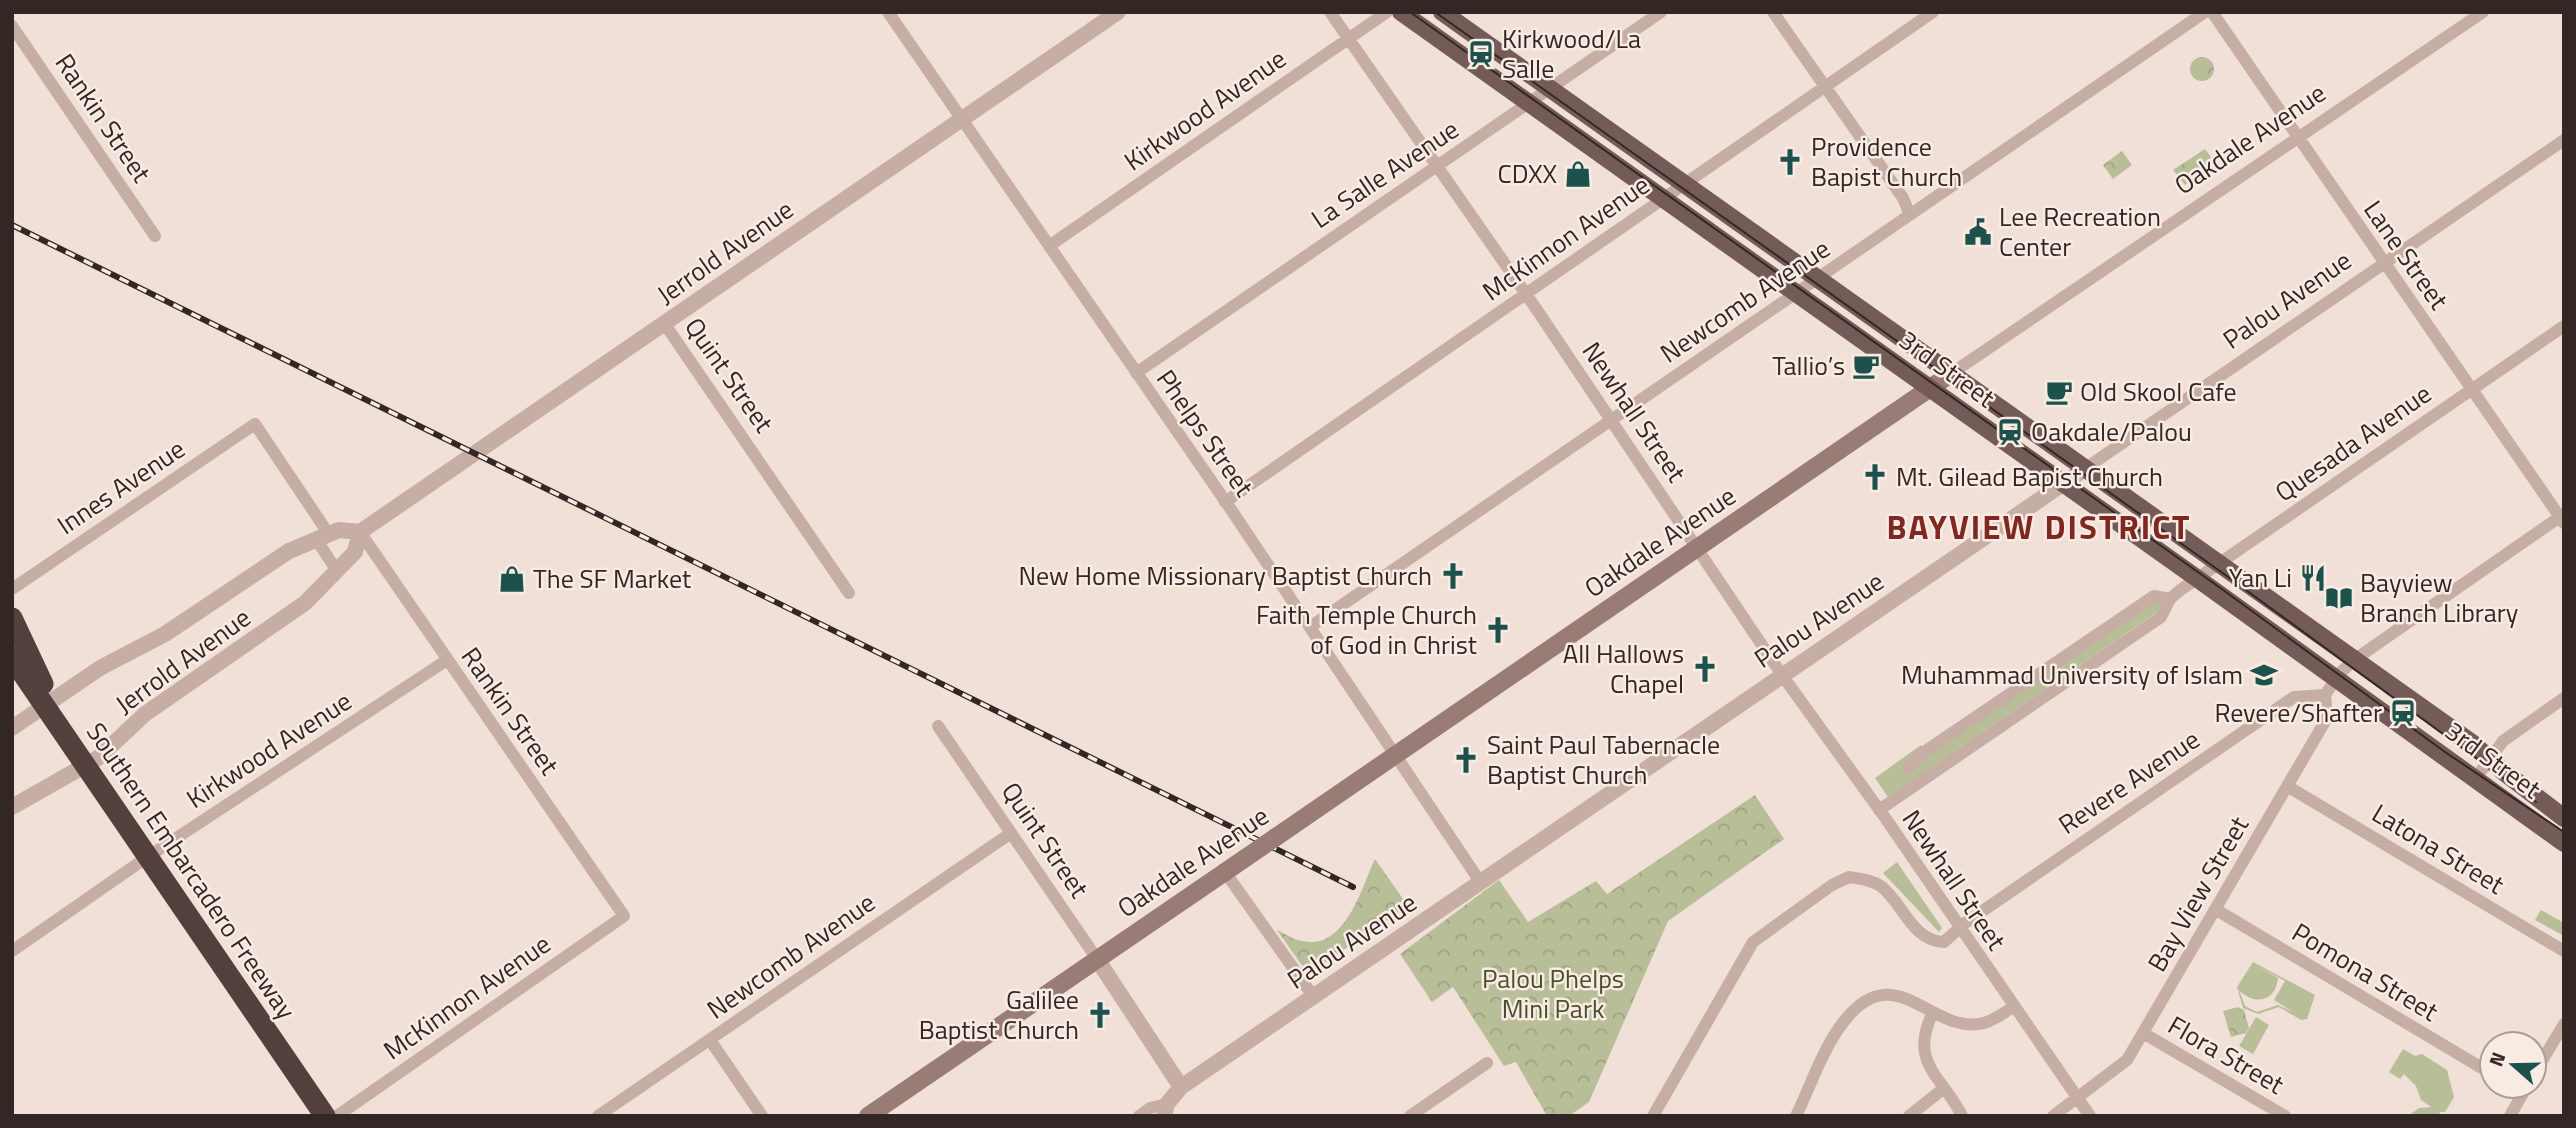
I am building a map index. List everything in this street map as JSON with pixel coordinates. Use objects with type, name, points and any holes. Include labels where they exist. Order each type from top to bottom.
[{"type":"highway","points":[[12,618],[49,697],[112,804]]},
{"type":"highway","name":"Southern Embarcadero Freeway","points":[[12,658],[324,1116]]},
{"type":"highway","name":"Southern Embarcadero Freeway","points":[[12,669],[316,1116]]},
{"type":"main road","name":"3rd Street","points":[[1401,12],[2564,843]]},
{"type":"main road","name":"3rd Street","points":[[1442,12],[2354,660],[2489,758],[2564,818]]},
{"type":"main road","name":"Oakdale Avenue","points":[[868,1116],[1952,373]]},
{"type":"street","name":"Phelps Street","points":[[888,12],[1225,502],[1482,883]]},
{"type":"street","name":"Jerrold Avenue","points":[[12,727],[100,668],[165,634],[289,551],[339,530],[359,532],[1118,12]]},
{"type":"street","name":"Newhall Street","points":[[1329,12],[1699,547],[1782,675],[1879,810],[2090,1116]]},
{"type":"street","name":"Kirkwood Avenue","points":[[1049,246],[1387,12]]},
{"type":"street","name":"La Salle Avenue","points":[[1136,373],[1661,12]]},
{"type":"street","points":[[1773,12],[1903,198],[1910,215]]},
{"type":"street","name":"McKinnon Avenue","points":[[1225,502],[1933,12]]},
{"type":"street","name":"Newcomb Avenue","points":[[1310,627],[2205,12]]},
{"type":"street","name":"Lane Street","points":[[2212,12],[2562,518]]},
{"type":"street","name":"Oakdale Avenue","points":[[1952,373],[2483,12]]},
{"type":"street","name":"Rankin Street","points":[[12,26],[155,236]]},
{"type":"street","name":"Palou Avenue","points":[[1139,1116],[1150,1108],[1166,1110],[1181,1087],[2564,140]]},
{"type":"street","name":"Quint Street","points":[[664,323],[849,593]]},
{"type":"street","name":"Quesada Avenue","points":[[1879,810],[2161,617],[2170,599],[2219,564],[2564,327]]},
{"type":"street","name":"Innes Avenue","points":[[12,589],[255,424],[322,536]]},
{"type":"street","points":[[2325,695],[2336,678],[2354,660],[2562,518]]},
{"type":"street","name":"Jerrold Avenue","points":[[12,807],[80,769],[111,747],[145,714],[305,603],[355,552],[359,532]]},
{"type":"street","name":"Rankin Street","points":[[359,532],[624,916]]},
{"type":"street","points":[[322,536],[337,571]]},
{"type":"street","name":"Quesada Avenue","points":[[1908,768],[1924,752],[2154,596],[2162,595],[2170,599]]},
{"type":"street","name":"Kirkwood Avenue","points":[[12,951],[143,860],[447,660]]},
{"type":"street","points":[[12,669],[133,845]]},
{"type":"street","name":"Bay View Street","points":[[2053,1116],[2127,1060],[2327,718],[2325,695]]},
{"type":"street","name":"Revere Avenue","points":[[1653,1116],[1748,949],[1770,928],[1832,885],[1849,877],[1882,887],[1920,933],[1931,942],[1944,942],[1959,928],[2294,697],[2325,695]]},
{"type":"street","points":[[2475,779],[2503,741],[2564,698]]},
{"type":"street","name":"Quint Street","points":[[937,726],[1181,1087]]},
{"type":"street","name":"Latona Street","points":[[2287,786],[2564,951]]},
{"type":"street","name":"Newcomb Avenue","points":[[598,1116],[1011,833]]},
{"type":"street","points":[[1224,872],[1313,996]]},
{"type":"street","points":[[154,875],[316,1116]]},
{"type":"street","name":"Pomona Street","points":[[2215,909],[2478,1066]]},
{"type":"street","name":"McKinnon Avenue","points":[[337,1116],[624,916]]},
{"type":"street","points":[[1796,1116],[1838,1029],[1859,1007],[1880,997],[1900,996],[1933,1012],[1972,1024],[1984,1023],[2013,1007]]},
{"type":"street","points":[[1933,1012],[1923,1036],[1923,1048],[1932,1072],[1962,1116]]},
{"type":"street","points":[[2559,1044],[2564,1024]]},
{"type":"street","name":"Flora Street","points":[[2143,1033],[2285,1116]]},
{"type":"street","points":[[710,1040],[762,1116]]},
{"type":"street","points":[[1410,1116],[1488,1063]]},
{"type":"street","points":[[1909,1116],[1943,1089]]},
{"type":"green space","points":[[2202,57],[2213,64],[2214,69],[2207,80],[2202,81],[2191,74],[2190,69],[2197,58]]},
{"type":"green space","points":[[2205,149],[2216,164],[2185,185],[2173,170]]},
{"type":"green space","points":[[2122,151],[2132,165],[2113,179],[2103,165]]},
{"type":"green space","points":[[2155,601],[2162,603],[2160,610],[1888,797],[1875,778],[1921,745],[1928,756]]},
{"type":"green space","name":"Palou Phelps Mini Park","points":[[1755,795],[1784,839],[1668,921],[1589,1102],[1569,1116],[1547,1116],[1516,1062],[1504,1066],[1453,987],[1432,1002],[1400,954],[1499,880],[1528,922],[1596,881],[1607,894]]},
{"type":"green space","points":[[1375,859],[1408,906],[1308,974],[1277,930],[1302,941],[1317,942],[1330,937],[1349,915]]},
{"type":"green space","points":[[1897,862],[1942,928],[1939,932],[1883,873]]},
{"type":"green space","points":[[2541,910],[2564,923],[2564,936],[2535,920]]},
{"type":"green space","points":[[2253,962],[2315,995],[2307,1019],[2301,1020],[2279,1007],[2258,1014],[2243,1008],[2237,987]],"holes":[[[2254,964],[2285,981],[2274,1000],[2293,1012],[2278,1005],[2257,1012],[2245,1006],[2239,990],[2251,998],[2263,999],[2273,992],[2278,978]]]},
{"type":"green space","points":[[2238,1007],[2244,1010],[2249,1028],[2246,1033],[2231,1037],[2223,1011]]},
{"type":"green space","points":[[2256,1017],[2269,1025],[2253,1054],[2239,1046]]},
{"type":"green space","points":[[2403,1049],[2415,1056],[2422,1054],[2447,1070],[2454,1097],[2445,1112],[2439,1112],[2442,1116],[2408,1116],[2419,1108],[2431,1107],[2421,1100],[2416,1086],[2404,1074],[2400,1079],[2389,1072]]},
{"type":"tram line","points":[[1410,12],[2219,587],[2445,752],[2564,832]]},
{"type":"tram line","points":[[1435,12],[2231,579],[2536,802]]},
{"type":"railway","points":[[12,225],[1353,887]]},
{"type":"place","name":"Kirkwood/La Salle","points":[[1481,54]]},
{"type":"place","name":"Providence Bapist Church","points":[[1790,162]]},
{"type":"place","name":"CDXX","points":[[1578,174]]},
{"type":"place","name":"Lee Recreation Center","points":[[1978,232]]},
{"type":"place","name":"Tallio’s","points":[[1866,366]]},
{"type":"place","name":"Old Skool Cafe","points":[[2059,392]]},
{"type":"place","name":"Oakdale/Palou","points":[[2010,432]]},
{"type":"place","name":"Mt. Gilead Bapist Church","points":[[1875,477]]},
{"type":"place","name":"New Home Missionary Baptist Church","points":[[1453,576]]},
{"type":"place","name":"Yan Li","points":[[2313,578]]},
{"type":"place","name":"The SF Market","points":[[512,579]]},
{"type":"place","name":"Bayview Branch Library","points":[[2339,598]]},
{"type":"place","name":"Faith Temple Church of God in Christ","points":[[1498,630]]},
{"type":"place","name":"All Hallows Chapel","points":[[1705,669]]},
{"type":"place","name":"Muhammad University of Islam","points":[[2264,675]]},
{"type":"place","name":"Revere/Shafter","points":[[2403,713]]},
{"type":"place","name":"Saint Paul Tabernacle Baptist Church","points":[[1466,760]]},
{"type":"place","name":"Galilee Baptist Church","points":[[1100,1015]]},
{"type":"district","name":"BAYVIEW DISTRICT","points":[[2039,527]]}]
